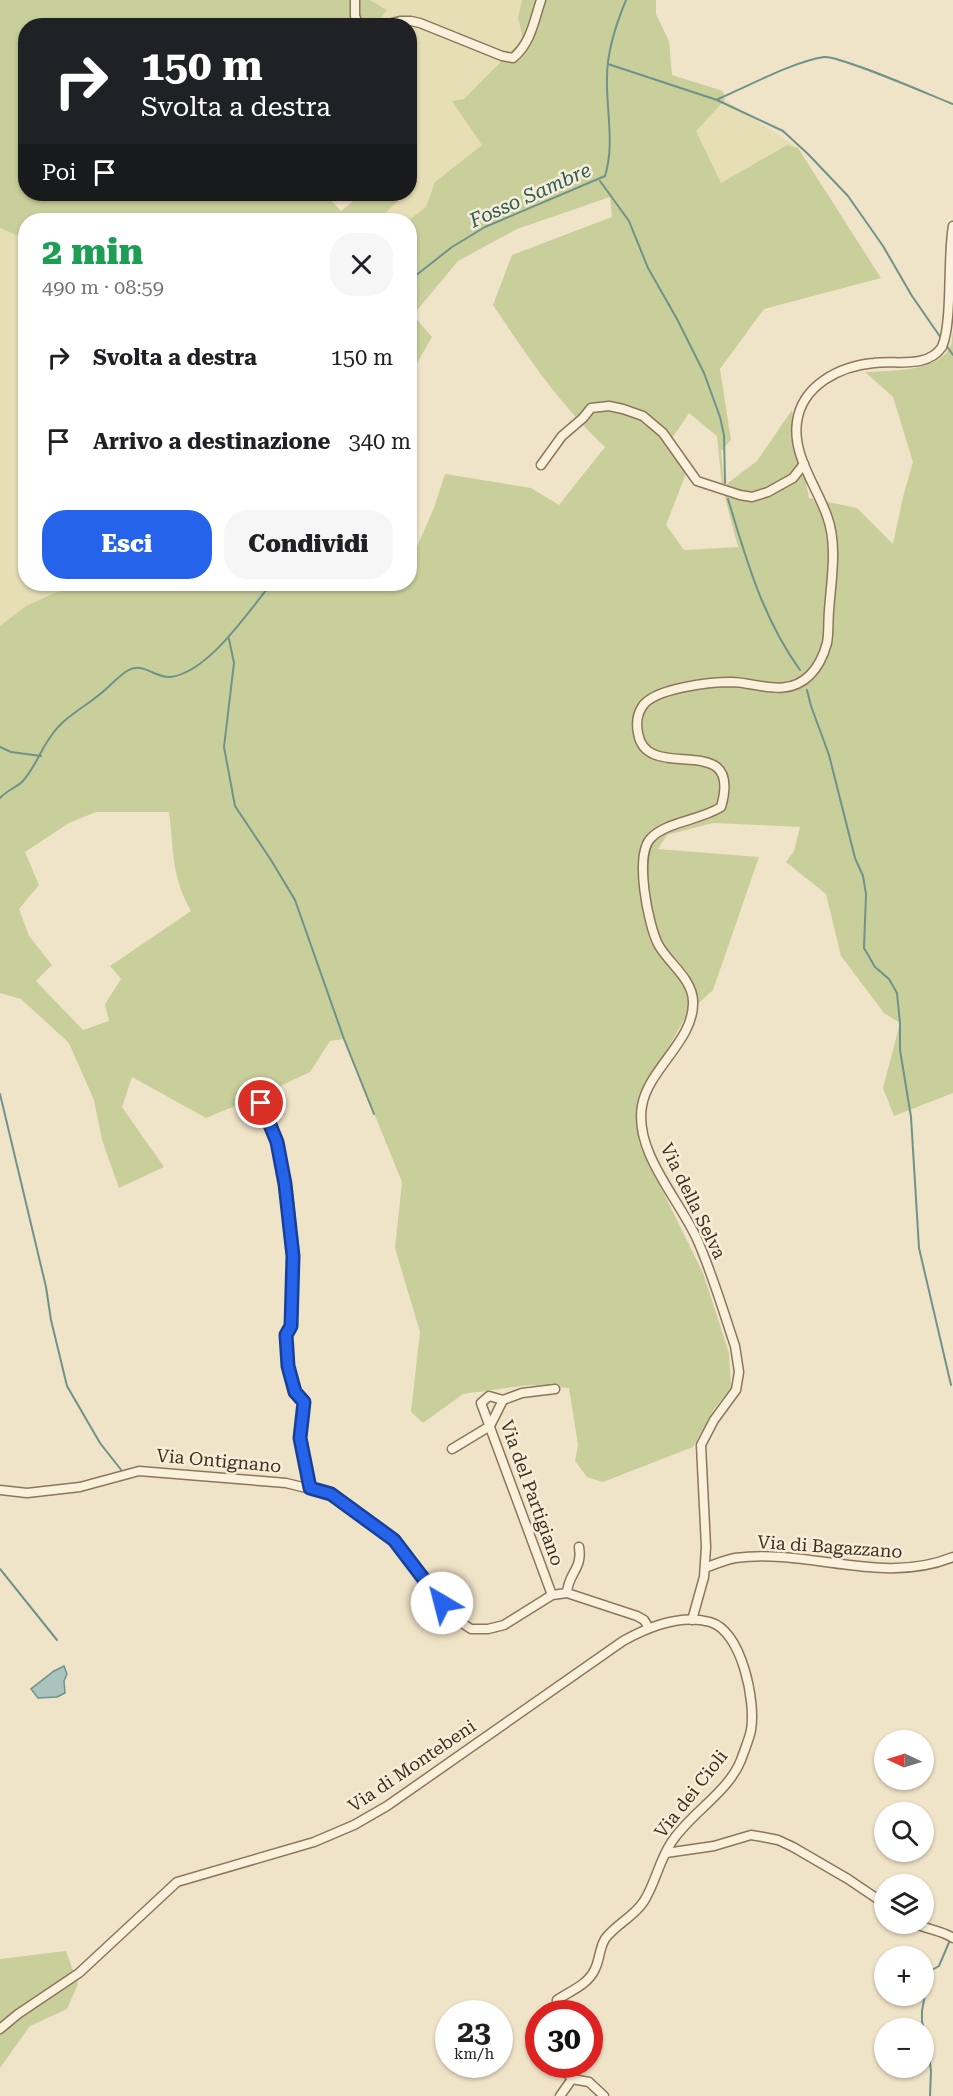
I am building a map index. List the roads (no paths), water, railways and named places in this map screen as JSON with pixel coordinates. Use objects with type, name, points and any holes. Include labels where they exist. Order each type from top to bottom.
[{"type":"street","points":[[355,0],[356,18]]},
{"type":"street","points":[[417,23],[502,56],[513,58],[522,51],[529,38],[541,0]]},
{"type":"street","name":"Via della Selva","points":[[692,1620],[705,1568],[701,1445],[714,1420],[736,1389],[739,1381],[739,1364],[696,1238],[654,1162],[644,1139],[641,1122],[642,1104],[683,1036],[693,1014],[692,991],[663,953],[651,924],[642,865],[644,850],[650,839],[662,830],[709,814],[721,807],[726,791],[726,781],[721,772],[712,764],[697,759],[666,759],[643,747],[638,738],[636,722],[647,700],[657,694],[714,683],[734,682],[765,688],[782,688],[809,676],[818,665],[827,643],[832,534],[828,517],[800,453],[797,424],[801,405],[810,391],[825,378],[854,366],[925,360],[933,357],[941,349],[948,335],[951,315],[950,256],[953,226]]},
{"type":"street","points":[[541,465],[562,436],[591,408],[609,406],[643,416],[663,433],[697,481],[740,495],[752,497],[768,492],[793,478],[804,464]]},
{"type":"street","points":[[261,1103],[277,1142],[290,1217],[293,1256],[291,1326],[286,1335],[288,1366],[295,1392],[304,1402],[300,1438],[310,1488]]},
{"type":"street","points":[[452,1449],[490,1426],[503,1400],[522,1393],[555,1389]]},
{"type":"street","name":"Via del Partigiano","points":[[503,1400],[489,1396],[481,1403],[552,1595]]},
{"type":"street","name":"Via Ontignano","points":[[0,1491],[27,1493],[80,1487],[139,1471],[286,1483],[310,1488],[331,1494],[394,1540],[453,1617],[471,1629],[488,1629],[504,1624],[552,1595],[567,1593],[637,1617],[644,1620],[649,1628]]},
{"type":"street","points":[[567,1593],[568,1585],[582,1560],[579,1547]]},
{"type":"street","name":"Via di Bagazzano","points":[[705,1568],[734,1558],[746,1558],[810,1559],[879,1569],[915,1569],[953,1557]]},
{"type":"street","name":"Via di Montebeni","points":[[0,2029],[18,2014],[79,1973],[177,1882],[314,1842],[370,1816],[623,1641],[649,1628],[692,1620]]},
{"type":"street","name":"Via dei Cioli","points":[[666,1853],[685,1825],[717,1794],[740,1763],[751,1729],[751,1696],[738,1651],[730,1636],[720,1626],[710,1622],[692,1620]]},
{"type":"street","name":"Via dei Cioli","points":[[666,1853],[714,1846],[751,1835],[778,1840],[848,1879],[874,1897]]},
{"type":"street","points":[[557,2000],[576,1990],[595,1970],[601,1945],[609,1934],[634,1914],[645,1900],[666,1853]]},
{"type":"street","points":[[934,1930],[944,1932],[953,1938]]},
{"type":"street","points":[[560,2096],[572,2079],[588,2082],[604,2096]]},
{"type":"water","points":[[64,1666],[67,1674],[64,1681],[65,1693],[57,1697],[38,1698],[31,1689]]},
{"type":"waterway","name":"Fosso Sambre","points":[[417,274],[452,247],[485,227],[605,176],[610,139],[607,67],[610,48],[626,0]]},
{"type":"waterway","points":[[718,99],[785,69],[824,57],[848,62],[953,104]]},
{"type":"waterway","points":[[608,64],[717,100],[783,131],[848,196],[883,246],[912,296],[941,338]]},
{"type":"waterway","points":[[600,181],[629,221],[648,268],[704,373],[724,435],[725,483]]},
{"type":"waterway","points":[[946,345],[953,355]]},
{"type":"waterway","points":[[728,499],[757,588],[776,630],[800,670]]},
{"type":"waterway","name":"Fosso Sambre","points":[[0,798],[27,777],[47,742],[63,722],[121,675],[133,668],[138,668],[170,677],[199,665],[226,640],[266,591]]},
{"type":"waterway","points":[[229,639],[234,663],[224,747],[235,806],[295,900],[344,1039],[374,1114]]},
{"type":"waterway","points":[[807,690],[829,755],[855,858],[863,876],[866,894],[864,948],[875,967],[889,979],[897,993],[900,1050],[911,1117],[919,1248],[951,1385]]},
{"type":"waterway","points":[[0,747],[11,752],[41,756]]},
{"type":"waterway","points":[[0,1094],[67,1386],[100,1443],[122,1471]]},
{"type":"waterway","points":[[0,1569],[57,1640]]},
{"type":"waterway","points":[[930,2096],[931,2071],[922,2011],[930,1971],[939,1966],[950,1940]]}]
